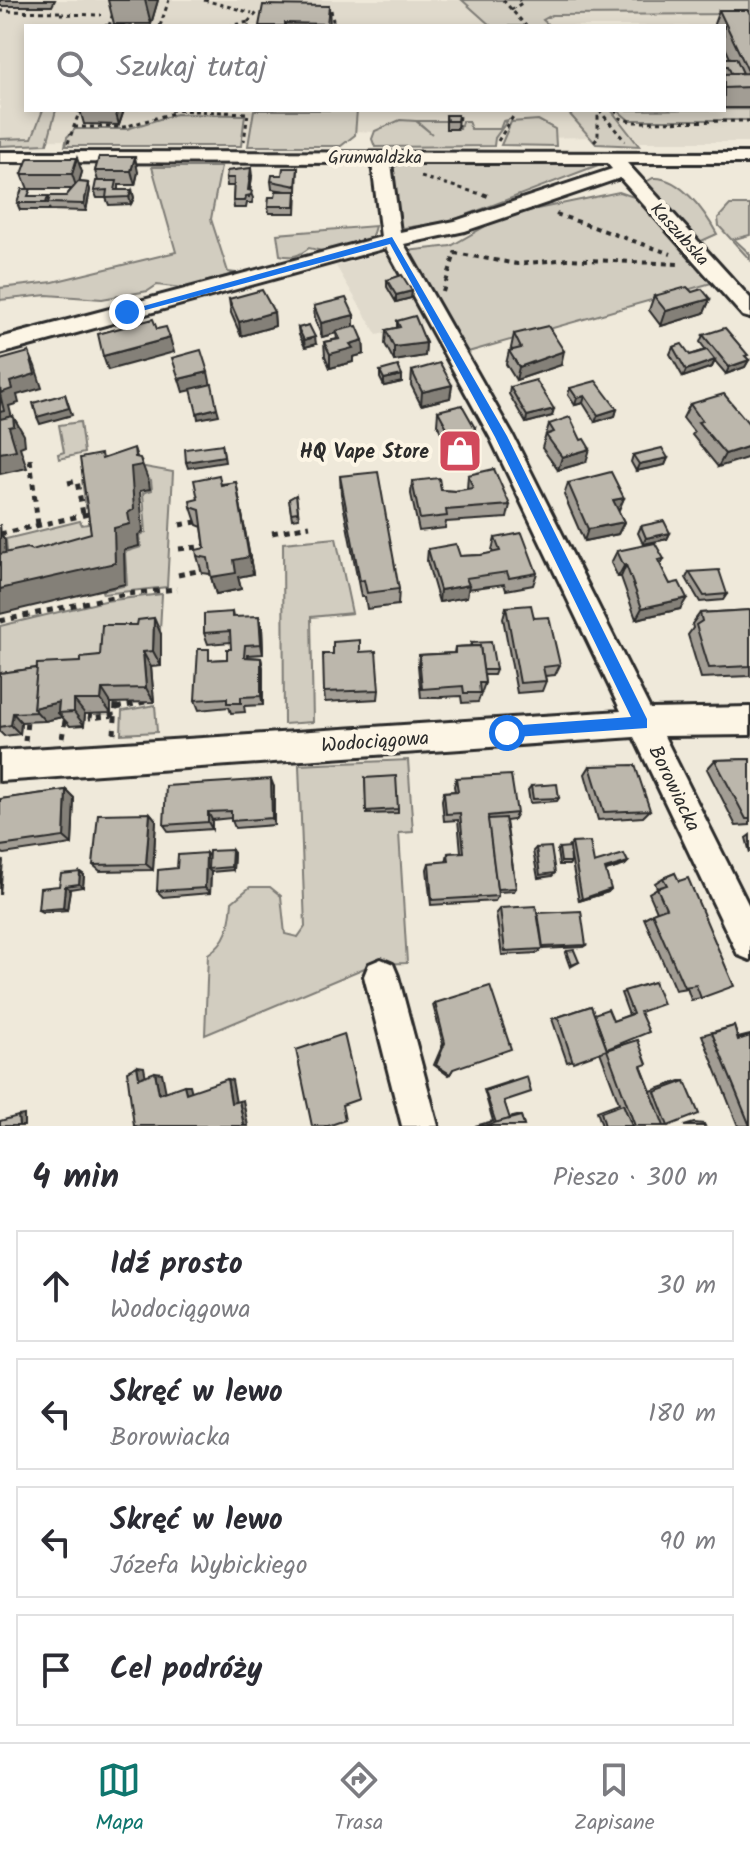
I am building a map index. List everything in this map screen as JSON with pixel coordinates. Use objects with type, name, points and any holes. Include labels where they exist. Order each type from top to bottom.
[{"type":"street","name":"Grunwaldzka","points":[[0,157],[381,157],[617,164],[639,157],[750,158]]},
{"type":"street","name":"Borowiacka","points":[[381,157],[387,223],[392,240],[501,436],[750,943]]},
{"type":"street","points":[[0,346],[392,240],[458,227],[617,164]]},
{"type":"street","name":"Kaszubska","points":[[617,164],[750,311]]},
{"type":"street","name":"Wodociągowa","points":[[0,766],[642,723],[750,721]]},
{"type":"street","points":[[381,976],[420,1126]]},
{"type":"path","points":[[110,24],[117,0]]},
{"type":"path","points":[[161,24],[169,0]]},
{"type":"path","points":[[204,0],[252,13]]},
{"type":"path","points":[[503,0],[524,24]]},
{"type":"path","points":[[511,10],[522,3],[519,0]]},
{"type":"path","points":[[331,10],[334,24]]},
{"type":"path","points":[[0,11],[101,15]]},
{"type":"path","points":[[248,24],[259,11]]},
{"type":"path","points":[[66,149],[79,112]]},
{"type":"path","points":[[74,127],[124,127],[169,112]]},
{"type":"path","points":[[243,149],[248,112]]},
{"type":"path","points":[[590,145],[598,138],[599,112]]},
{"type":"path","points":[[601,112],[639,157]]},
{"type":"path","points":[[616,112],[620,118],[633,122],[750,121]]},
{"type":"path","points":[[458,128],[459,115]]},
{"type":"path","points":[[498,148],[498,138],[514,115]]},
{"type":"path","points":[[439,300],[455,253],[517,264],[567,259],[650,261],[713,272]]},
{"type":"path","points":[[30,459],[38,525]]},
{"type":"path","points":[[68,483],[77,481],[83,514]]},
{"type":"path","points":[[0,534],[93,513]]},
{"type":"path","points":[[180,525],[196,522]]},
{"type":"path","points":[[272,533],[310,526]]},
{"type":"path","points":[[179,549],[208,546]]},
{"type":"path","points":[[178,575],[202,570]]},
{"type":"path","points":[[0,621],[95,600],[177,589]]},
{"type":"path","points":[[95,591],[95,600]]},
{"type":"path","points":[[20,609],[21,616]]},
{"type":"path","points":[[91,713],[90,718],[145,702]]},
{"type":"path","points":[[114,739],[116,709]]},
{"type":"path","points":[[61,743],[65,721],[70,720]]},
{"type":"path","points":[[24,746],[27,722]]},
{"type":"shaded area","points":[[0,0],[464,0],[489,24],[24,24],[24,112],[568,112],[591,137],[384,141],[375,132],[355,131],[345,141],[0,140]]},
{"type":"shaded area","points":[[462,0],[750,0],[750,14],[552,15],[543,20],[548,24],[489,24]]},
{"type":"shaded area","points":[[750,0],[750,142],[638,142],[613,112],[726,112],[726,24],[536,24],[523,8]]},
{"type":"shaded area","points":[[726,109],[750,109],[750,120],[629,120],[619,112],[726,112]]},
{"type":"shaded area","points":[[42,112],[55,112],[47,144],[0,146],[0,139],[32,138]]},
{"type":"shaded area","points":[[254,112],[357,112],[355,135],[341,146],[248,146]]},
{"type":"shaded area","points":[[568,112],[613,112],[639,146],[596,144]]},
{"type":"shaded area","points":[[176,114],[245,115],[241,146],[65,146],[67,137],[75,129],[127,129]]},
{"type":"shaded area","points":[[400,120],[416,121],[432,134],[417,121],[455,121],[447,129],[460,129],[462,121],[468,121],[471,129],[500,129],[503,121],[508,120],[495,138],[494,146],[375,147],[372,139],[375,131]]},
{"type":"shaded area","points":[[538,120],[555,129],[556,146],[501,145],[511,122]]},
{"type":"shaded area","points":[[412,162],[606,162],[451,221],[397,229],[390,171],[397,165]]},
{"type":"shaded area","points":[[152,167],[221,167],[211,219],[228,272],[236,273],[190,289],[157,285],[148,291],[102,299],[47,295],[0,300],[0,288],[53,282],[176,252]]},
{"type":"shaded area","points":[[653,178],[663,179],[682,189],[699,206],[717,234],[695,244],[647,189],[646,182]]},
{"type":"shaded area","points":[[619,192],[640,199],[715,282],[468,352],[406,251],[451,246],[503,216]]},
{"type":"shaded area","points":[[730,205],[750,205],[750,235],[734,239],[750,254],[750,260],[719,226],[718,218]]},
{"type":"shaded area","points":[[375,226],[371,240],[327,252],[309,248],[295,256],[280,255],[277,234]]},
{"type":"shaded area","points":[[389,251],[427,322],[377,335],[336,266]]},
{"type":"shaded area","points":[[80,422],[84,453],[59,459],[58,454],[64,452],[59,425]]},
{"type":"shaded area","points":[[145,467],[173,472],[167,587],[103,594],[102,591],[127,585],[125,552],[141,547],[139,536],[146,532],[143,493],[152,490],[151,480],[146,478],[86,508],[82,480]]},
{"type":"shaded area","points":[[80,521],[82,525],[94,523],[97,554],[9,574],[6,539]]},
{"type":"shaded area","points":[[336,538],[352,613],[311,617],[313,722],[284,724],[283,543]]},
{"type":"shaded area","points":[[162,594],[160,630],[143,632],[106,668],[0,680],[0,626],[105,601]]},
{"type":"shaded area","points":[[155,705],[157,732],[121,734],[122,711]]},
{"type":"shaded area","points":[[408,760],[413,832],[399,833],[407,963],[374,964],[205,1035],[208,954],[220,944],[227,932],[232,902],[250,887],[270,887],[281,896],[285,934],[298,937],[305,927],[299,765]]},
{"type":"building","points":[[263,5],[329,6],[327,24],[259,24]]},
{"type":"building","points":[[719,10],[748,10],[750,73],[749,73]]},
{"type":"building","points":[[726,58],[736,58],[743,73],[731,73]]},
{"type":"building","points":[[750,73],[750,87],[726,88],[726,74]]},
{"type":"building","points":[[446,115],[458,115],[457,121],[447,121]]},
{"type":"building","points":[[99,157],[135,157],[131,171],[95,171]]},
{"type":"building","points":[[28,158],[77,158],[72,174],[22,174]]},
{"type":"building","points":[[251,168],[248,190],[252,191],[251,195],[246,196],[245,201],[233,201],[234,178],[226,178],[227,171]]},
{"type":"building","points":[[283,168],[298,168],[296,186],[271,181],[272,175],[282,175]]},
{"type":"building","points":[[96,181],[117,181],[115,190],[132,190],[129,197],[106,198],[107,190],[94,191]]},
{"type":"building","points":[[78,182],[88,183],[84,204],[48,203],[50,196],[66,196]]},
{"type":"building","points":[[22,189],[31,189],[28,196],[48,196],[46,203],[17,203]]},
{"type":"building","points":[[276,191],[296,191],[295,206],[268,206],[269,197],[275,197]]},
{"type":"building","points":[[402,275],[412,291],[396,295],[387,280]]},
{"type":"building","points":[[687,287],[692,292],[702,289],[710,299],[666,311],[654,296]]},
{"type":"building","points":[[262,290],[274,312],[239,322],[229,299]]},
{"type":"building","points":[[346,298],[354,315],[321,323],[314,306]]},
{"type":"building","points":[[415,316],[426,343],[394,347],[386,330],[400,327],[397,321]]},
{"type":"building","points":[[153,319],[157,329],[166,327],[170,338],[103,356],[98,334]]},
{"type":"building","points":[[309,325],[315,337],[304,340],[298,328]]},
{"type":"building","points":[[357,326],[363,340],[350,344],[353,348],[330,354],[324,342],[340,339],[336,331]]},
{"type":"building","points":[[548,326],[564,351],[519,367],[509,351],[521,348],[514,334]]},
{"type":"building","points":[[725,328],[749,360],[729,367],[703,335]]},
{"type":"building","points":[[682,344],[690,355],[707,350],[715,360],[686,370],[673,347]]},
{"type":"building","points":[[201,350],[208,372],[179,379],[172,358]]},
{"type":"building","points":[[29,352],[35,374],[10,382],[12,389],[1,393],[0,360]]},
{"type":"building","points":[[440,363],[452,385],[422,392],[412,371]]},
{"type":"building","points":[[398,366],[402,375],[384,379],[380,371]]},
{"type":"building","points":[[536,380],[554,409],[527,416],[510,387]]},
{"type":"building","points":[[596,381],[617,409],[598,415],[585,396],[577,398],[570,388]]},
{"type":"building","points":[[212,384],[217,408],[197,413],[191,389]]},
{"type":"building","points":[[65,394],[69,408],[37,417],[33,403]]},
{"type":"building","points":[[724,394],[750,425],[750,446],[725,454],[698,422],[702,421],[690,404]]},
{"type":"building","points":[[462,405],[475,428],[469,435],[472,440],[449,447],[444,437],[451,435],[438,411]]},
{"type":"building","points":[[13,416],[14,426],[9,427],[16,450],[0,453],[0,419]]},
{"type":"building","points":[[570,417],[581,440],[584,439],[590,449],[562,457],[546,435],[554,432],[549,424]]},
{"type":"building","points":[[222,444],[224,456],[186,462],[185,449]]},
{"type":"building","points":[[134,448],[135,457],[140,458],[142,465],[131,467],[134,509],[128,513],[130,524],[114,528],[115,563],[0,589],[0,554],[27,548],[32,550],[91,533],[80,458],[101,454],[102,459]]},
{"type":"building","points":[[662,448],[668,458],[639,464],[633,455]]},
{"type":"building","points":[[494,469],[510,505],[446,510],[447,516],[420,519],[412,481],[439,478],[441,490],[455,491],[473,488],[468,475]]},
{"type":"building","points":[[378,472],[399,589],[367,593],[364,580],[360,581],[340,476]]},
{"type":"building","points":[[611,472],[624,498],[613,500],[624,522],[588,529],[568,483]]},
{"type":"building","points":[[219,475],[221,485],[236,482],[249,557],[234,560],[236,573],[211,577],[208,558],[197,556],[196,550],[205,548],[200,510],[191,507],[190,501],[198,499],[194,480]]},
{"type":"building","points":[[296,495],[298,512],[291,513],[289,499]]},
{"type":"building","points":[[664,521],[670,533],[646,538],[641,526]]},
{"type":"building","points":[[522,533],[537,573],[509,578],[507,572],[466,578],[469,585],[440,590],[428,549],[456,544],[460,556],[481,555],[500,551],[495,538]]},
{"type":"building","points":[[655,543],[664,559],[658,560],[670,584],[679,582],[687,598],[642,608],[626,565],[617,551]]},
{"type":"building","points":[[719,570],[727,594],[704,596],[689,572]]},
{"type":"building","points":[[531,605],[534,618],[549,617],[560,665],[543,667],[546,681],[520,683],[506,607]]},
{"type":"building","points":[[750,610],[750,666],[709,668],[696,625],[702,621],[700,613]]},
{"type":"building","points":[[232,612],[232,617],[259,616],[261,644],[245,645],[244,657],[261,658],[261,696],[241,697],[241,703],[227,703],[227,698],[195,700],[198,649],[209,649],[209,660],[227,659],[227,649],[231,649],[230,631],[204,633],[204,614]]},
{"type":"building","points":[[154,618],[153,651],[143,652],[146,688],[102,689],[101,700],[74,700],[74,712],[58,713],[59,702],[33,708],[37,664],[80,662],[80,658],[100,656],[102,625],[137,625],[138,620]]},
{"type":"building","points":[[360,640],[360,652],[376,651],[379,690],[324,692],[323,654],[333,654],[333,642]]},
{"type":"building","points":[[491,642],[496,670],[483,670],[480,646],[471,646],[471,643]]},
{"type":"building","points":[[480,646],[485,683],[479,683],[480,693],[464,693],[463,686],[422,689],[419,655],[455,653],[455,647]]},
{"type":"building","points":[[37,668],[33,708],[36,712],[13,713],[11,725],[0,727],[0,673]]},
{"type":"building","points":[[750,759],[750,819],[746,819],[715,760]]},
{"type":"building","points":[[635,765],[650,810],[604,812],[590,766]]},
{"type":"building","points":[[511,775],[517,813],[488,816],[498,896],[432,900],[429,863],[449,861],[448,853],[464,852],[460,813],[446,814],[444,792],[458,791],[456,778]]},
{"type":"building","points":[[396,776],[398,809],[366,811],[365,778]]},
{"type":"building","points":[[271,779],[272,818],[231,821],[231,811],[208,812],[208,822],[164,825],[166,786]]},
{"type":"building","points":[[557,784],[559,798],[533,799],[531,786]]},
{"type":"building","points":[[66,790],[64,837],[0,846],[0,799]]},
{"type":"building","points":[[150,813],[146,864],[93,865],[98,814]]},
{"type":"building","points":[[505,818],[516,888],[497,889],[488,819]]},
{"type":"building","points":[[590,842],[594,863],[624,854],[628,862],[605,869],[611,889],[582,899],[572,843]]},
{"type":"building","points":[[551,847],[555,873],[540,875],[536,848]]},
{"type":"building","points":[[570,847],[571,862],[561,862],[559,848]]},
{"type":"building","points":[[232,850],[231,867],[208,869],[209,851]]},
{"type":"building","points":[[206,853],[205,888],[157,891],[158,870],[177,868],[178,855]]},
{"type":"building","points":[[80,872],[79,884],[65,886],[63,908],[38,910],[40,888],[59,886],[61,874]]},
{"type":"building","points":[[675,873],[679,881],[688,878],[734,986],[701,998],[696,985],[684,987],[652,913],[666,908],[657,888],[667,885],[663,878]]},
{"type":"building","points":[[536,906],[543,949],[505,951],[500,908]]},
{"type":"building","points":[[581,911],[586,945],[543,947],[538,913]]},
{"type":"building","points":[[574,950],[579,962],[572,965],[567,951]]},
{"type":"building","points":[[654,982],[663,1004],[640,1012],[649,1032],[607,1049],[594,1014],[608,1009],[613,1021],[633,1014],[624,991]]},
{"type":"building","points":[[490,986],[511,1049],[453,1069],[450,1074],[436,1065],[445,1043],[435,1003]]},
{"type":"building","points":[[591,1006],[607,1050],[573,1062],[558,1017]]},
{"type":"building","points":[[734,1026],[738,1040],[750,1036],[750,1126],[712,1033]]},
{"type":"building","points":[[344,1034],[359,1099],[342,1105],[345,1120],[328,1126],[312,1126],[296,1050]]},
{"type":"building","points":[[638,1040],[647,1064],[641,1066],[664,1126],[635,1126],[607,1050]]},
{"type":"building","points":[[137,1066],[139,1078],[155,1072],[159,1094],[184,1085],[186,1093],[227,1079],[231,1103],[239,1101],[244,1126],[134,1126],[127,1071]]},
{"type":"building","points":[[527,1077],[531,1092],[504,1101],[510,1119],[496,1123],[485,1091]]},
{"type":"building","points":[[685,1081],[699,1114],[668,1126],[655,1092]]},
{"type":"building","points":[[623,1104],[632,1126],[605,1126],[601,1112]]},
{"type":"building","points":[[18,1116],[19,1126],[0,1126],[0,1121]]},
{"type":"building","points":[[521,1116],[524,1126],[483,1126]]},
{"type":"place","name":"HQ Vape Store","points":[[460,451]]},
{"type":"route","points":[[127,312],[392,240],[501,436],[642,723],[507,733]]}]
